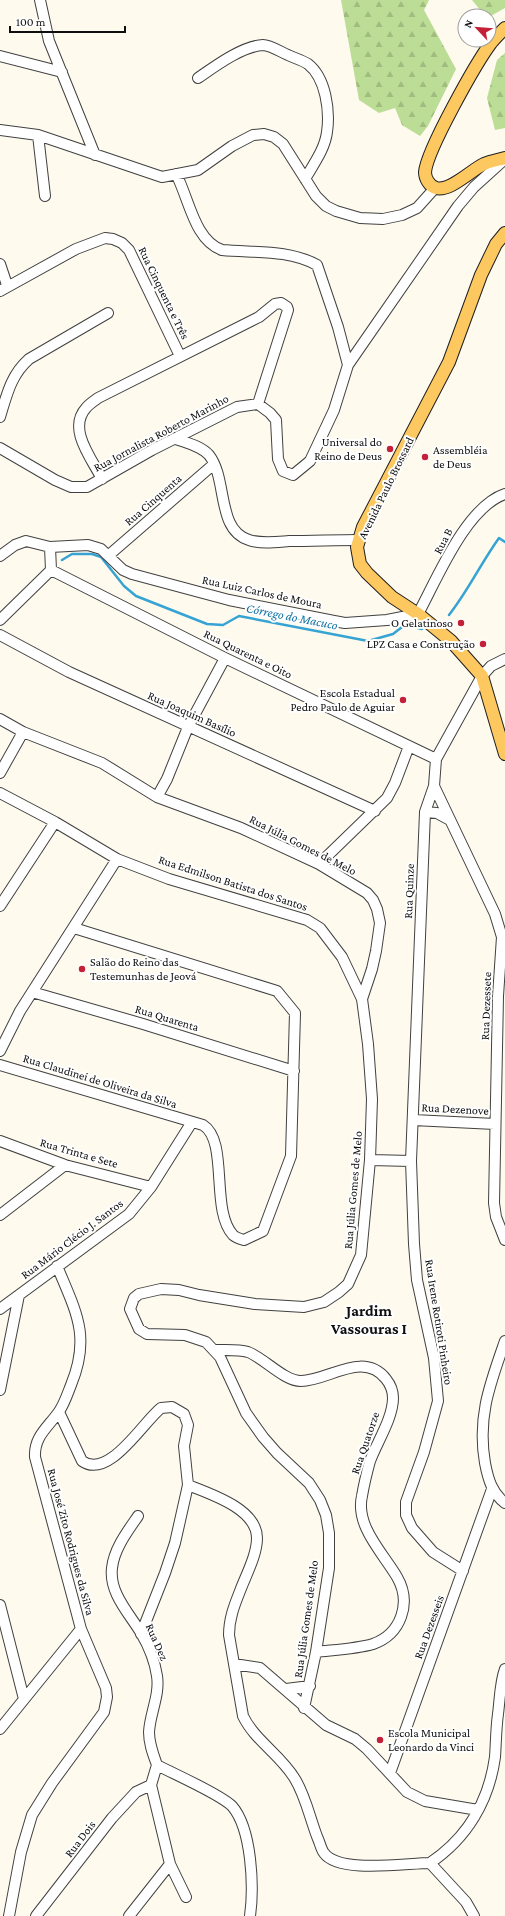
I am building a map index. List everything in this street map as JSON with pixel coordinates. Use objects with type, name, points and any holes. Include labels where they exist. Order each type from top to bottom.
[{"type":"main road","points":[[505,28],[487,49],[442,128],[425,171],[427,180],[435,188],[442,189],[452,186],[470,172],[486,163],[505,159]]},
{"type":"main road","name":"Avenida Paulo Brossard","points":[[505,233],[496,244],[481,275],[449,362],[363,527],[357,547],[360,564],[367,573],[392,598],[418,614],[451,642],[482,676],[505,754]]},
{"type":"street","points":[[40,0],[49,41],[95,155]]},
{"type":"street","points":[[198,78],[232,56],[251,48],[264,45],[308,64],[317,76],[322,87],[327,106],[327,133],[320,154],[305,179]]},
{"type":"street","points":[[0,56],[62,72]]},
{"type":"street","points":[[0,130],[38,135],[162,177],[198,170],[232,146],[253,135],[264,134],[274,137],[283,144],[316,196],[326,206],[336,211],[360,218],[383,219],[402,215],[417,208],[435,188]]},
{"type":"street","points":[[38,135],[45,196]]},
{"type":"street","points":[[180,356],[259,317],[275,304],[284,305],[288,310],[258,404],[270,413],[276,420],[278,459],[283,470],[293,475],[310,461],[334,410],[348,365],[458,206],[474,187],[505,159]]},
{"type":"street","points":[[176,174],[201,234],[214,248],[222,250],[289,254],[305,258],[317,265],[338,327],[348,365]]},
{"type":"street","name":"Rua Cinquenta e Três","points":[[4,288],[76,250],[105,238],[113,239],[122,243],[129,250],[180,356],[98,398],[86,408],[80,418],[78,426],[80,436],[102,479]]},
{"type":"street","points":[[0,264],[4,288]]},
{"type":"street","points":[[0,417],[9,387],[19,368],[29,359],[108,313]]},
{"type":"street","name":"Rua Jornalista Roberto Marinho","points":[[0,448],[55,480],[71,487],[87,487],[152,450],[237,407],[258,404]]},
{"type":"street","points":[[176,439],[203,450],[214,464],[229,524],[242,537],[250,540],[266,542],[359,540]]},
{"type":"street","name":"Rua Cinquenta","points":[[110,555],[214,464]]},
{"type":"street","name":"Rua B","points":[[418,614],[462,532],[479,510],[498,496],[505,494]]},
{"type":"street","points":[[0,556],[15,545],[26,541],[50,547],[88,545],[101,549],[110,555]]},
{"type":"street","points":[[0,620],[51,570],[50,547]]},
{"type":"street","name":"Rua Luiz Carlos de Moura","points":[[110,555],[123,570],[132,574],[229,600],[334,621],[345,623],[387,620],[418,614]]},
{"type":"street","name":"Rua Quarenta e Oito","points":[[51,570],[225,658],[436,759]]},
{"type":"street","name":"Rua Joaquim Basílio","points":[[0,635],[69,672],[375,811]]},
{"type":"street","points":[[157,797],[167,779],[188,727],[225,658]]},
{"type":"street","name":"Rua Quinze","points":[[413,1120],[425,812],[434,786],[436,759],[482,676],[491,666],[505,659]]},
{"type":"street","name":"Rua Júlia Gomes de Melo","points":[[0,719],[23,732],[102,763],[157,797],[241,828],[319,864],[367,893],[373,900],[377,909],[380,923],[376,951],[362,999],[368,1044],[372,1099],[370,1160],[361,1255],[348,1284],[324,1302],[304,1307],[256,1304],[199,1295],[179,1290],[161,1289],[147,1291],[134,1298],[130,1309],[134,1319],[143,1332],[147,1334],[185,1335],[206,1342],[215,1350],[246,1413],[262,1437],[309,1483],[320,1500],[326,1515],[329,1533],[329,1568],[310,1686],[304,1708]]},
{"type":"street","points":[[0,773],[23,732]]},
{"type":"street","points":[[319,864],[387,798],[395,783],[409,746]]},
{"type":"street","name":"Rua Dezessete","points":[[434,786],[495,914],[502,937],[502,1023],[495,1124],[494,1204],[496,1217],[505,1240]]},
{"type":"street","name":"Rua Edmilson Batista dos Santos","points":[[0,793],[56,822],[117,859],[169,879],[307,920],[320,928],[342,957],[362,999]]},
{"type":"street","points":[[425,812],[437,813],[450,820]]},
{"type":"street","points":[[0,906],[56,822]]},
{"type":"street","points":[[0,1052],[20,1011],[117,859]]},
{"type":"street","name":"Rua Claudinei de Oliveira da Silva","points":[[0,1065],[208,1128],[218,1151],[217,1168],[226,1223],[234,1236],[244,1240],[263,1231],[268,1223],[291,1156],[294,1071],[294,1012],[277,991],[74,928]]},
{"type":"street","name":"Rua Quarenta","points":[[32,992],[143,1024],[294,1071]]},
{"type":"street","name":"Rua Dezenove","points":[[413,1120],[495,1124]]},
{"type":"street","name":"Rua Irene Rotiroti Pinheiro","points":[[413,1120],[411,1161],[417,1280],[434,1358],[438,1401],[424,1452],[406,1502],[406,1515],[412,1528],[433,1552],[463,1571]]},
{"type":"street","name":"Rua Mário Clécio J. Santos","points":[[0,1309],[129,1214],[151,1187],[192,1122]]},
{"type":"street","name":"Rua Trinta e Sete","points":[[0,1141],[65,1165],[151,1187]]},
{"type":"street","points":[[370,1160],[411,1161]]},
{"type":"street","points":[[0,1215],[65,1165]]},
{"type":"street","name":"Rua José Zito Rodrigues da Silva","points":[[0,1729],[81,1629],[36,1457],[36,1443],[40,1435],[59,1412],[81,1357],[82,1344],[78,1317],[57,1266]]},
{"type":"street","points":[[0,1390],[19,1295]]},
{"type":"street","points":[[505,1341],[484,1408],[482,1426],[482,1444],[486,1472],[492,1490],[505,1503]]},
{"type":"street","name":"Rua Quatorze","points":[[215,1350],[248,1352],[289,1378],[299,1381],[337,1371],[367,1367],[376,1370],[385,1378],[391,1388],[393,1398],[390,1410],[370,1461],[361,1498],[361,1510],[371,1536],[398,1579],[403,1611],[397,1627],[390,1635],[372,1644],[316,1652]]},
{"type":"street","points":[[59,1412],[82,1461],[91,1465],[99,1465],[116,1455],[161,1408],[172,1407],[184,1414],[188,1425],[184,1446],[188,1485],[175,1543],[141,1634]]},
{"type":"street","points":[[188,1485],[209,1493],[244,1512],[252,1521],[256,1530],[257,1540],[254,1555],[232,1611],[229,1624],[229,1635],[243,1716],[249,1728],[279,1758],[296,1780],[324,1853],[337,1862],[347,1865],[430,1863],[455,1844],[478,1810],[486,1795],[491,1778],[495,1755],[500,1692],[505,1669]]},
{"type":"street","name":"Rua Dezesseis","points":[[390,1773],[492,1490]]},
{"type":"street","name":"Rua Dez","points":[[138,1516],[116,1551],[112,1568],[112,1583],[119,1599],[141,1634],[157,1674],[158,1686],[149,1733],[150,1746],[156,1765]]},
{"type":"street","points":[[0,1605],[24,1699]]},
{"type":"street","points":[[8,1916],[21,1852],[32,1815],[52,1783],[104,1712],[107,1704],[106,1688],[81,1629]]},
{"type":"street","points":[[234,1664],[260,1668],[286,1689],[304,1708],[326,1724],[355,1739],[367,1749],[407,1792],[425,1801],[478,1810]]},
{"type":"street","points":[[286,1689],[310,1686]]},
{"type":"street","points":[[186,1897],[170,1864],[151,1785],[156,1765],[217,1796],[231,1805],[238,1814],[248,1843],[253,1896],[250,1916]]},
{"type":"street","name":"Rua Dois","points":[[36,1916],[112,1818],[136,1792],[151,1785]]},
{"type":"street","points":[[430,1863],[466,1902],[474,1916]]},
{"type":"street","points":[[128,1916],[170,1864]]},
{"type":"green space","points":[[341,0],[429,0],[424,10],[456,69],[428,126],[420,136],[402,125],[395,108],[379,113],[359,100]]},
{"type":"green space","points":[[472,0],[505,0],[505,8],[497,12],[497,8],[478,8]]},
{"type":"green space","points":[[505,53],[505,128],[495,130],[487,98],[497,60]]},
{"type":"waterway","points":[[449,615],[499,538],[505,542]]},
{"type":"waterway","name":"Córrego do Macuco","points":[[62,560],[72,554],[92,554],[101,557],[124,586],[136,596],[207,624],[223,625],[239,616],[368,641],[393,634],[402,627],[410,626],[422,629]]},
{"type":"place","name":"Universal do Reino de Deus","points":[[390,449]]},
{"type":"place","name":"Assembléia de Deus","points":[[425,457]]},
{"type":"place","name":"O Gelatinoso","points":[[461,623]]},
{"type":"place","name":"LPZ Casa e Construção","points":[[483,644]]},
{"type":"place","name":"Escola Estadual Pedro Paulo de Aguiar","points":[[403,700]]},
{"type":"place","name":"Salão do Reino das Testemunhas de Jeová","points":[[82,969]]},
{"type":"place","name":"Escola Municipal Leonardo da Vinci","points":[[380,1740]]},
{"type":"district","name":"Jardim Vassouras I","points":[[369,1319]]}]
